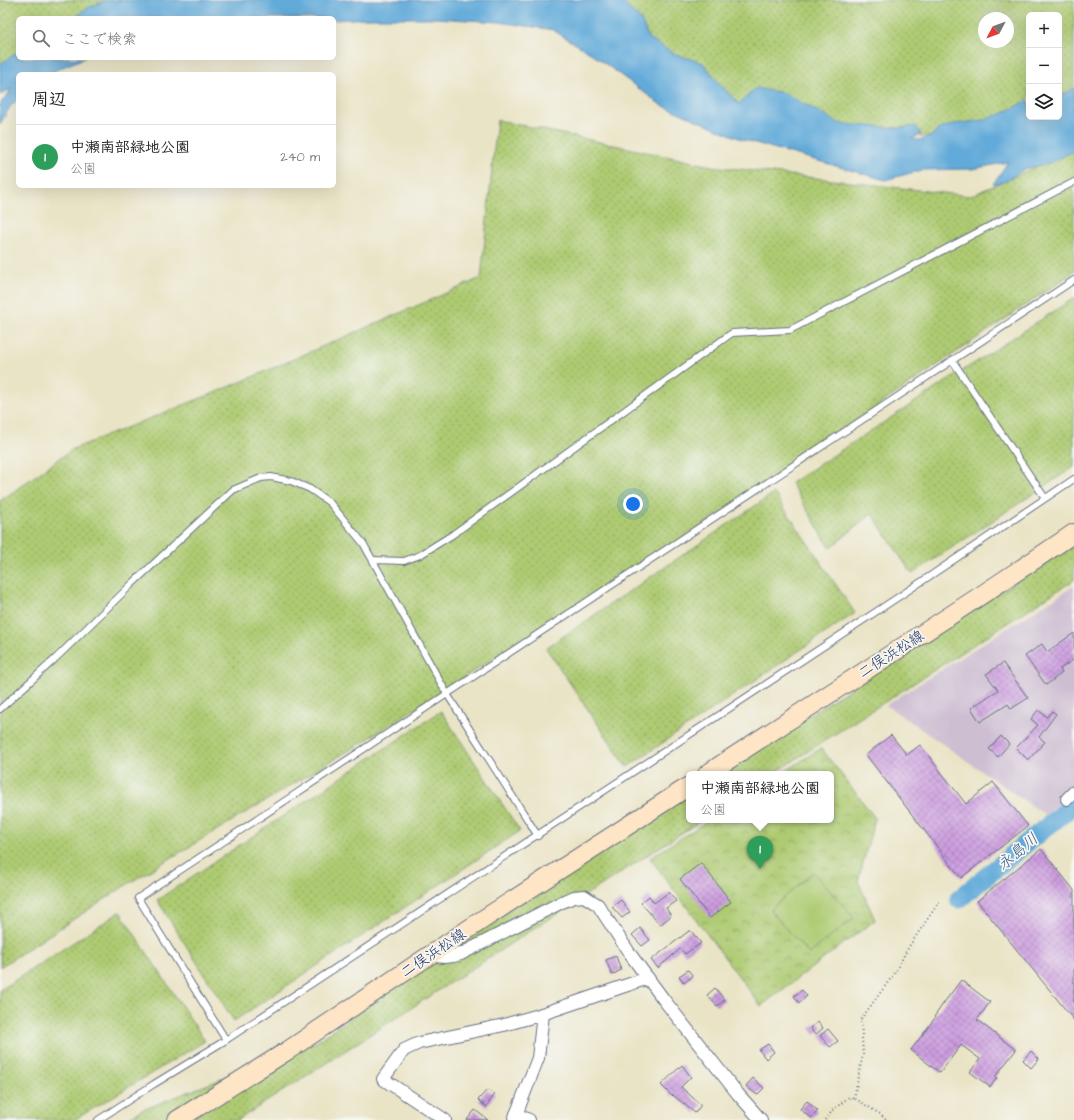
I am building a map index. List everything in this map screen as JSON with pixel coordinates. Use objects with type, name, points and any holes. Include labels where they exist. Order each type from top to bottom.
[{"type":"main road","name":"二俣浜松線","points":[[712,771],[1074,533]]},
{"type":"main road","name":"二俣浜松線","points":[[177,1120],[287,1051],[577,857],[686,788]]},
{"type":"street","points":[[430,955],[451,958],[562,902],[574,897],[584,896],[598,905],[630,954],[648,978],[738,1094],[761,1120]]},
{"type":"street","points":[[445,1120],[382,1079],[404,1050],[419,1043],[504,1025],[543,1014],[648,978]]},
{"type":"street","points":[[530,1120],[515,1117],[538,1058],[543,1014]]},
{"type":"lane","points":[[373,560],[404,561],[420,555],[452,535],[732,333],[790,330],[1074,182]]},
{"type":"lane","points":[[226,1040],[138,898],[1074,280]]},
{"type":"lane","points":[[952,360],[1045,498]]},
{"type":"lane","points":[[0,709],[55,659],[233,490],[246,483],[261,478],[271,477],[291,481],[310,489],[330,503],[363,543],[446,694],[538,836]]},
{"type":"lane","points":[[98,1120],[226,1040],[538,836],[906,592],[1074,478]]},
{"type":"path","points":[[854,1098],[863,1054],[861,1019],[894,974],[908,948],[939,902]]},
{"type":"path","points":[[825,1120],[833,1110],[849,1097],[854,1098],[880,1114],[886,1120]]},
{"type":"shaded area","points":[[1074,586],[1074,787],[1059,803],[1051,819],[886,705]]},
{"type":"green space","points":[[0,0],[121,0],[85,16],[16,16],[16,55],[0,65]]},
{"type":"green space","points":[[599,0],[1074,0],[1074,103],[1062,105],[1062,12],[1026,12],[1026,114],[930,137],[745,115],[612,17]]},
{"type":"green space","points":[[497,120],[712,166],[970,196],[1074,150],[1074,272],[703,525],[363,742],[131,882],[0,967],[0,501],[73,449],[229,387],[481,278]]},
{"type":"green space","points":[[1074,298],[1074,467],[912,574],[872,514],[830,548],[791,483]]},
{"type":"green space","points":[[774,493],[855,613],[627,767],[546,648]]},
{"type":"green space","points":[[1074,544],[1074,580],[778,771],[723,771]]},
{"type":"green space","points":[[441,711],[520,831],[234,1021],[157,900]]},
{"type":"green space","points":[[821,748],[875,818],[858,881],[875,920],[761,1006],[650,858],[704,823],[834,823],[834,771],[786,771]]},
{"type":"green space","points":[[686,796],[686,823],[697,823],[238,1120],[124,1120],[142,1110],[316,1042],[453,945]]},
{"type":"green space","points":[[813,872],[854,918],[809,954],[770,910]]},
{"type":"green space","points":[[120,912],[205,1041],[74,1120],[0,1120],[0,990]]},
{"type":"water","points":[[108,0],[620,0],[641,20],[649,39],[675,54],[703,63],[739,104],[756,88],[784,93],[841,124],[898,128],[916,126],[921,134],[912,139],[919,140],[930,137],[939,129],[954,124],[984,120],[1001,114],[1026,102],[1026,120],[1062,120],[1062,95],[1074,88],[1074,151],[1050,163],[1024,169],[1006,181],[993,184],[1008,162],[973,169],[922,170],[885,180],[741,139],[661,105],[592,54],[553,30],[499,22],[435,18],[372,18],[336,20],[336,16],[77,16],[87,8]]},
{"type":"water","points":[[16,53],[16,60],[80,60],[53,72],[16,72],[16,101],[10,107],[0,124],[0,104],[9,93],[10,89],[0,95],[0,64]]},
{"type":"building","points":[[1074,633],[1074,659],[1060,669],[1062,673],[1046,685],[1025,656],[1042,644],[1047,652]]},
{"type":"building","points":[[1003,663],[1028,698],[1011,709],[1008,704],[980,722],[971,708],[998,690],[986,674]]},
{"type":"building","points":[[1038,710],[1047,717],[1052,711],[1056,714],[1039,737],[1045,742],[1028,760],[1016,748],[1038,725],[1031,719]]},
{"type":"building","points":[[891,735],[907,755],[920,745],[966,804],[993,782],[1028,826],[961,878],[866,755]]},
{"type":"building","points":[[1001,736],[1009,744],[998,757],[989,749]]},
{"type":"building","points":[[1041,849],[1074,890],[1074,1020],[977,901]]},
{"type":"building","points":[[701,863],[731,902],[710,918],[680,879]]},
{"type":"building","points":[[669,892],[676,901],[666,908],[671,916],[660,925],[641,903],[649,896],[654,903]]},
{"type":"building","points":[[621,900],[630,912],[622,918],[612,907]]},
{"type":"building","points":[[640,928],[650,940],[642,946],[632,935]]},
{"type":"building","points":[[691,931],[701,943],[685,954],[680,949],[658,968],[651,960]]},
{"type":"building","points":[[616,956],[621,970],[612,975],[606,960]]},
{"type":"building","points":[[688,970],[693,976],[684,983],[679,976]]},
{"type":"building","points":[[961,980],[990,1002],[977,1020],[1016,1050],[995,1077],[997,1078],[990,1087],[970,1072],[980,1059],[961,1045],[940,1073],[911,1050]]},
{"type":"building","points":[[715,988],[725,1000],[717,1006],[707,995]]},
{"type":"building","points":[[802,990],[807,996],[799,1003],[794,996]]},
{"type":"building","points":[[818,1022],[823,1028],[815,1035],[810,1028]]},
{"type":"building","points":[[828,1029],[838,1041],[830,1047],[820,1036]]},
{"type":"building","points":[[768,1044],[774,1052],[766,1059],[759,1050]]},
{"type":"building","points":[[1031,1051],[1039,1059],[1031,1068],[1023,1060]]},
{"type":"building","points":[[682,1065],[691,1077],[681,1087],[701,1105],[695,1113],[673,1095],[672,1096],[661,1085]]},
{"type":"building","points":[[753,1078],[764,1088],[757,1095],[746,1086]]},
{"type":"building","points":[[487,1090],[495,1094],[486,1107],[478,1100]]},
{"type":"building","points":[[807,1101],[818,1111],[811,1118],[800,1109]]},
{"type":"building","points":[[475,1110],[488,1120],[467,1120]]},
{"type":"waterway","name":"永島川","points":[[959,899],[1064,813],[1074,803]]},
{"type":"place","name":"中瀬南部緑地公園","points":[[760,869]]}]
